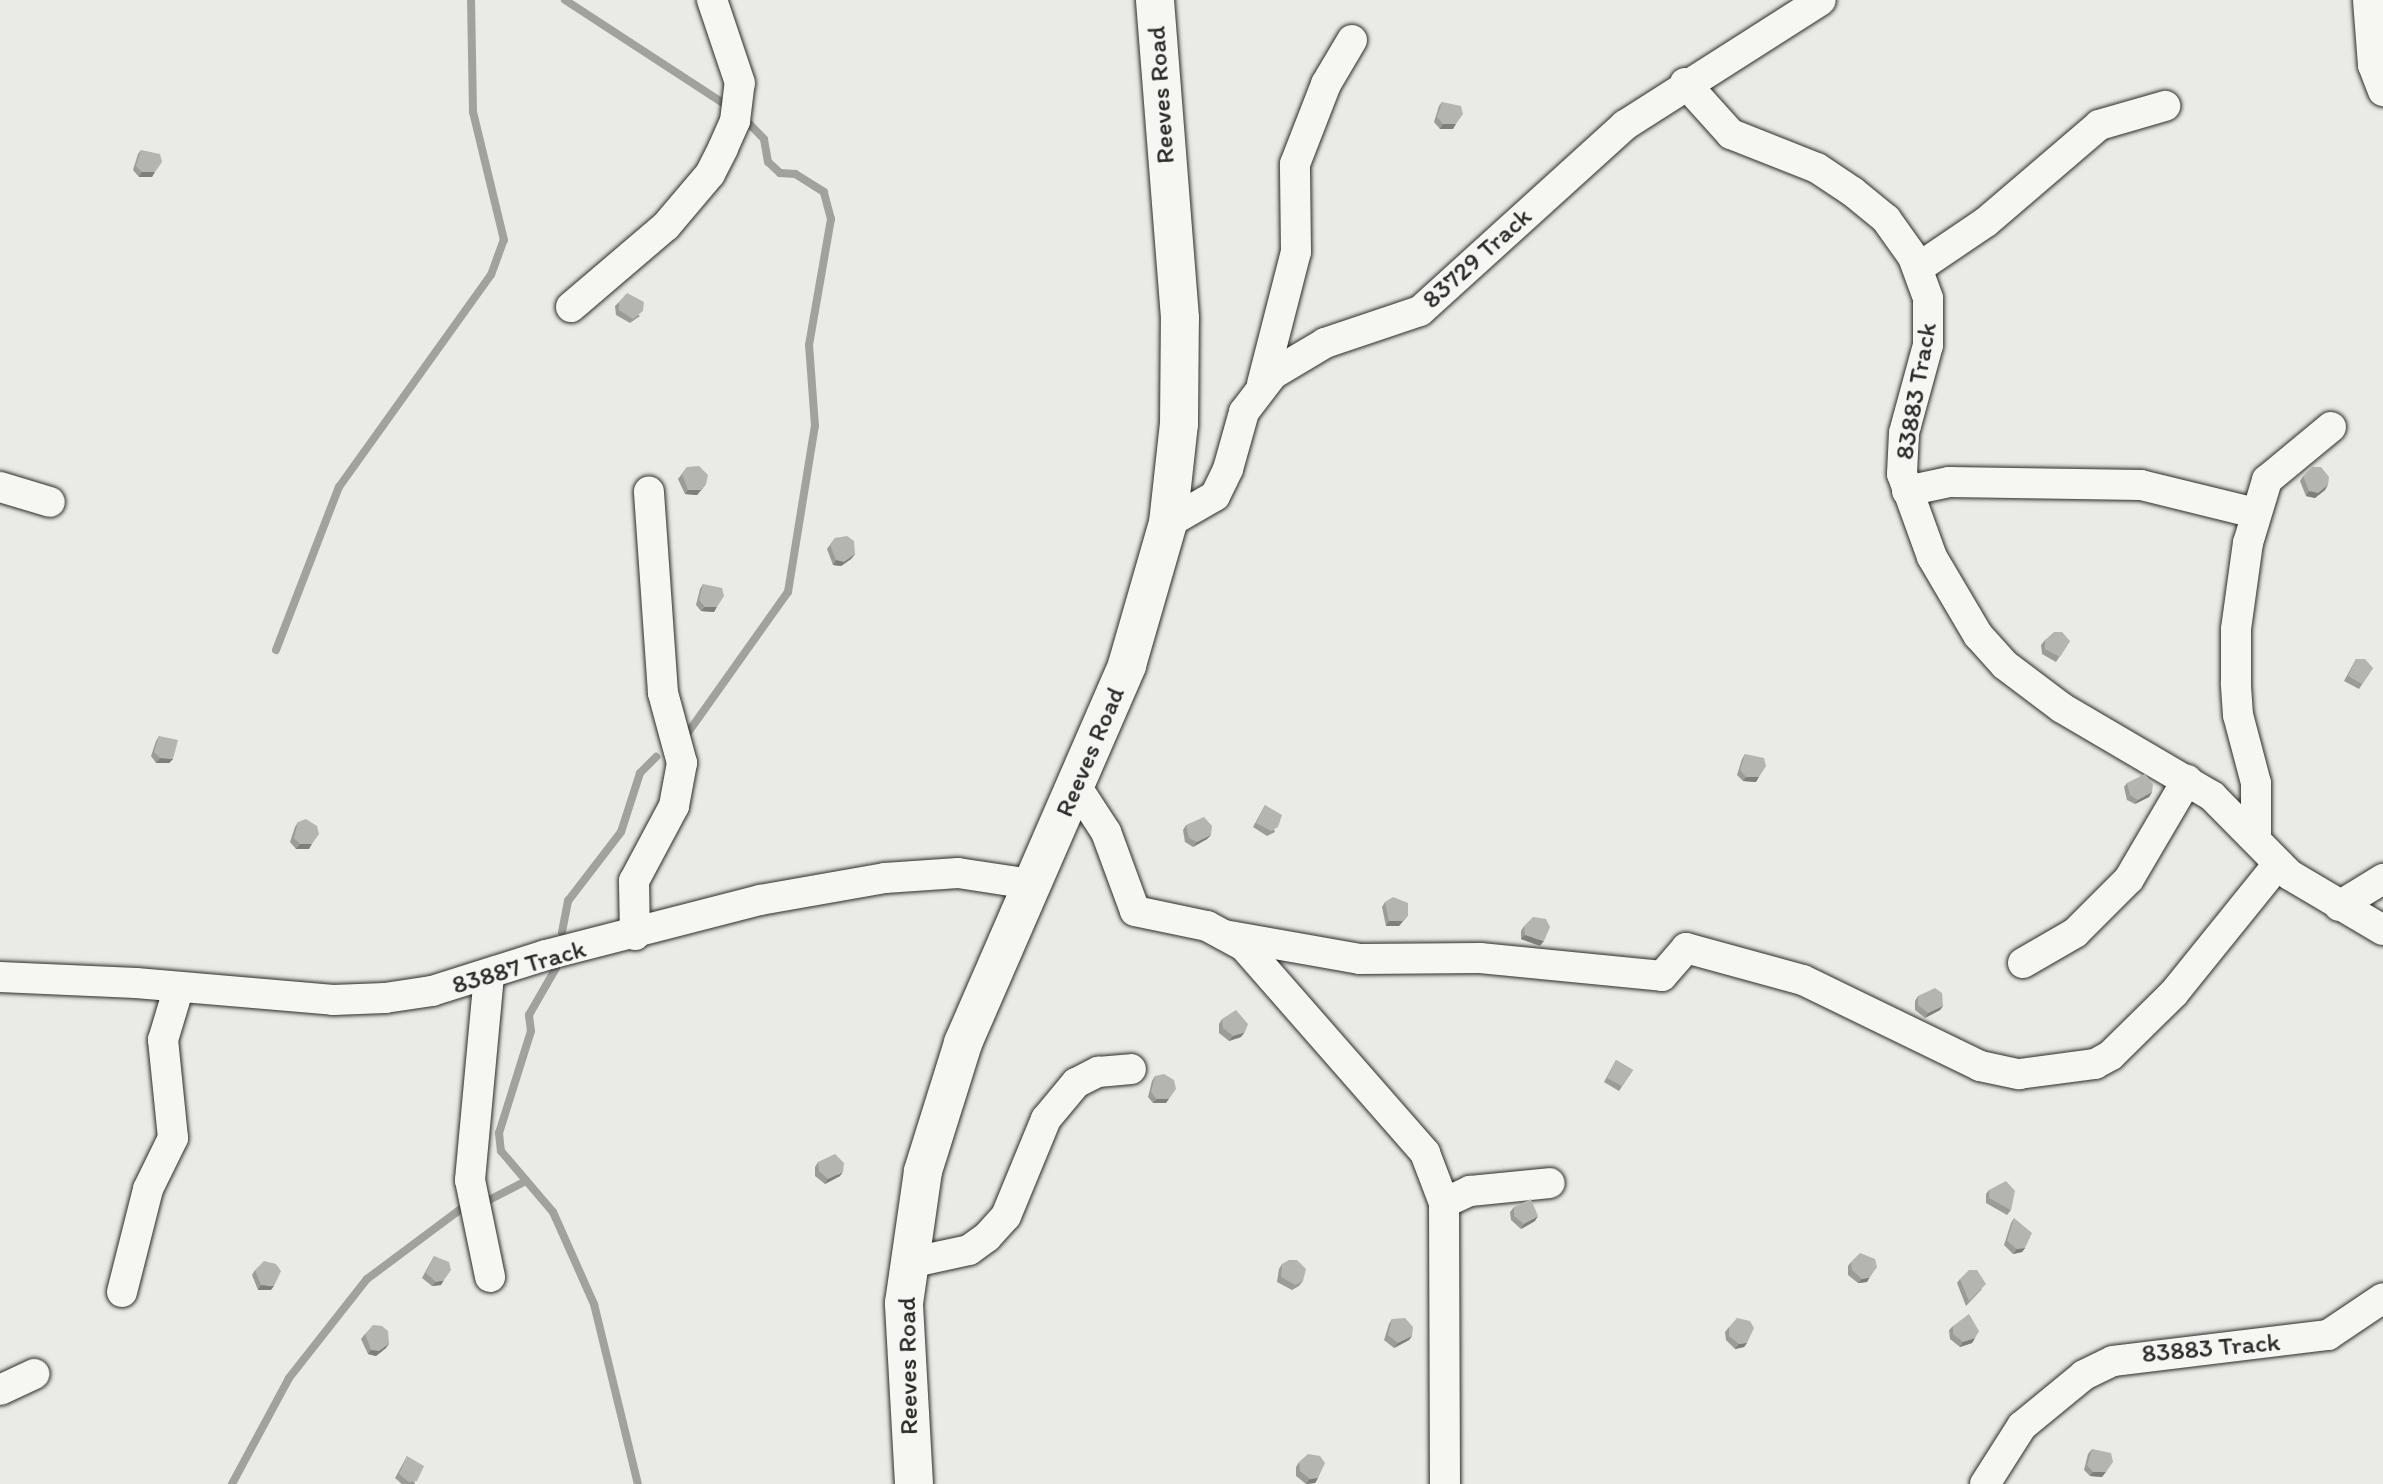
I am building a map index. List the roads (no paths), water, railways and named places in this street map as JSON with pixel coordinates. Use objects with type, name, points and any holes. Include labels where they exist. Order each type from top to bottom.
[{"type":"street","points":[[571,307],[666,226],[710,174],[723,148],[735,121],[740,83],[712,0]]},
{"type":"street","name":"Reeves Road","points":[[914,1484],[904,1344],[909,1263],[923,1171],[943,1103],[1031,884],[1076,786],[1132,650],[1168,523],[1179,424],[1180,318],[1155,0]]},
{"type":"street","name":"83729 Track","points":[[1168,523],[1215,496],[1228,469],[1244,412],[1262,384],[1305,352],[1420,311],[1488,254],[1603,142],[1685,83],[1821,0]]},
{"type":"street","points":[[2368,0],[2373,65],[2383,91]]},
{"type":"street","points":[[1262,384],[1296,252],[1295,164],[1326,84],[1352,40]]},
{"type":"street","name":"83883 Track","points":[[1685,83],[1731,134],[1817,168],[1853,192],[1886,219],[1918,268],[1929,310],[1928,345],[1904,433],[1901,462],[1907,491],[1961,611],[2005,665],[2062,708],[2187,780],[2256,837],[2278,864],[2339,906],[2383,930]]},
{"type":"street","points":[[1918,268],[1986,222],[2099,125],[2165,106]]},
{"type":"street","points":[[2256,837],[2256,783],[2238,715],[2236,683],[2236,629],[2255,513],[2267,480],[2331,427]]},
{"type":"street","points":[[1907,491],[1949,482],[2141,485],[2255,513]]},
{"type":"street","points":[[0,487],[50,502]]},
{"type":"street","points":[[635,935],[634,881],[674,806],[682,763],[663,693],[649,491]]},
{"type":"street","points":[[2023,963],[2075,933],[2129,879],[2187,780]]},
{"type":"street","points":[[1076,786],[1106,832],[1135,911],[1207,926],[1244,946],[1381,1108],[1425,1153],[1444,1203],[1445,1484]]},
{"type":"street","points":[[1224,935],[1360,959],[1480,958],[1662,976],[1686,948],[1803,980],[1999,1073],[2053,1071],[2095,1064],[2137,1032],[2278,864]]},
{"type":"street","name":"83887 Track","points":[[0,977],[136,983],[178,990],[362,1000],[432,991],[546,955],[635,935],[760,900],[885,878],[958,873],[1031,884]]},
{"type":"street","points":[[2339,906],[2383,879]]},
{"type":"street","points":[[489,975],[470,1180],[490,1277]]},
{"type":"street","points":[[122,1292],[148,1189],[173,1138],[163,1040],[178,990]]},
{"type":"street","points":[[909,1263],[969,1250],[987,1237],[1006,1216],[1046,1119],[1076,1083],[1098,1072],[1131,1069]]},
{"type":"street","points":[[1444,1203],[1470,1191],[1550,1183]]},
{"type":"street","name":"83883 Track","points":[[1985,1484],[2022,1426],[2084,1375],[2113,1361],[2328,1335],[2383,1298]]},
{"type":"street","points":[[0,1390],[34,1374]]},
{"type":"waterway","points":[[276,650],[339,487],[491,275],[504,240],[473,112],[471,0]]},
{"type":"waterway","points":[[565,0],[726,105]]},
{"type":"waterway","points":[[687,734],[788,592],[815,426],[809,345],[831,219],[824,192],[795,174],[780,173],[768,162],[764,139],[743,117]]},
{"type":"waterway","points":[[562,932],[568,901],[621,832],[640,773],[656,757]]},
{"type":"waterway","points":[[556,968],[529,1015],[531,1031],[499,1133],[501,1151],[553,1212],[594,1304],[638,1484]]},
{"type":"waterway","points":[[489,1200],[526,1181]]},
{"type":"waterway","points":[[232,1484],[289,1378],[367,1279],[461,1209]]}]
